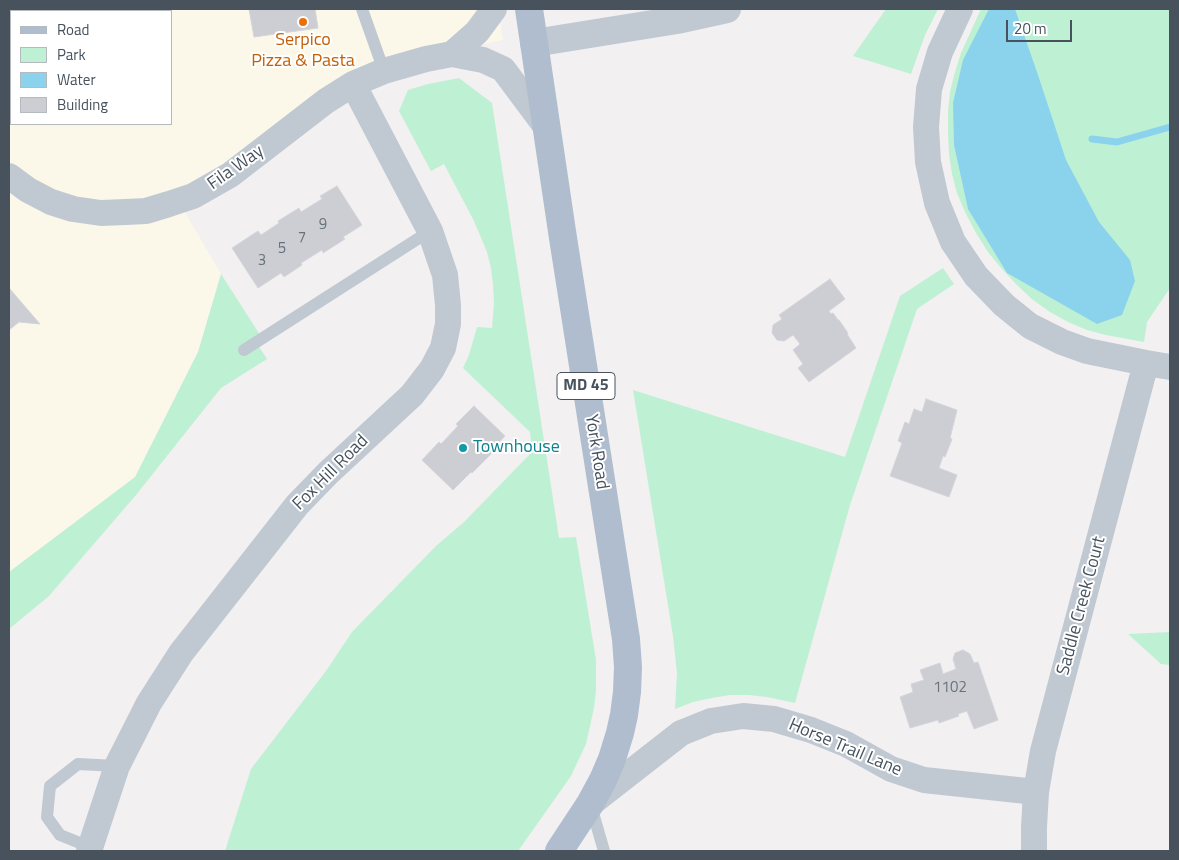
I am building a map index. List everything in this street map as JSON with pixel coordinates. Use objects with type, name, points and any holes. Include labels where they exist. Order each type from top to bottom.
[{"type":"main road","name":"York Road","points":[[529,9],[624,630],[628,668],[627,692],[620,733],[612,759],[590,804],[559,851]]},
{"type":"street","points":[[452,54],[477,32],[494,9]]},
{"type":"street","points":[[534,43],[677,20],[727,9]]},
{"type":"street","points":[[960,9],[940,52],[929,89],[926,127],[928,162],[937,203],[953,242],[976,276],[1004,306],[1030,326],[1062,342],[1087,351],[1158,365]]},
{"type":"street","name":"Fila Way","points":[[9,176],[28,190],[51,202],[73,209],[101,213],[146,211],[192,196],[230,175],[326,101],[354,84],[384,71],[452,54],[483,60],[503,69],[547,128]]},
{"type":"street","name":"Fox Hill Road","points":[[90,849],[117,766],[149,703],[181,652],[297,505],[328,473],[412,395],[432,369],[443,348],[448,324],[445,275],[430,232],[354,84]]},
{"type":"street","name":"Saddle Creek Court","points":[[1034,851],[1036,792],[1043,751],[1158,365]]},
{"type":"street","name":"Horse Trail Lane","points":[[590,804],[681,733],[711,721],[743,716],[774,719],[811,730],[846,744],[890,769],[924,780],[1036,792]]},
{"type":"lane","points":[[362,9],[384,71]]},
{"type":"lane","points":[[244,350],[430,232]]},
{"type":"lane","points":[[90,849],[60,835],[47,817],[50,786],[78,764],[117,766]]},
{"type":"lane","points":[[590,804],[604,851]]},
{"type":"shaded area","points":[[9,9],[498,9],[503,40],[444,52],[388,73],[180,204],[221,274],[198,352],[135,478],[9,572]]},
{"type":"green space","points":[[886,9],[938,9],[925,35],[911,74],[853,56]]},
{"type":"green space","points":[[981,9],[1170,9],[1170,288],[1147,322],[1144,342],[1087,330],[1050,312],[1033,300],[988,252],[965,212],[952,174],[949,154],[948,112],[950,92],[961,53]]},
{"type":"green space","points":[[459,78],[492,103],[559,538],[576,537],[596,660],[594,708],[586,744],[571,776],[518,851],[225,851],[251,769],[326,671],[352,632],[532,452],[530,432],[463,368],[477,327],[492,328],[494,303],[491,268],[487,252],[474,221],[444,164],[431,171],[399,111],[408,90]]},
{"type":"green space","points":[[943,268],[954,284],[917,309],[850,505],[795,703],[767,697],[730,695],[693,702],[675,709],[677,673],[673,636],[633,390],[845,457],[900,296]]},
{"type":"green space","points":[[221,274],[262,338],[256,342],[267,359],[221,388],[136,495],[49,596],[9,629],[9,572],[135,477],[198,352]]},
{"type":"green space","points":[[1170,632],[1170,665],[1161,664],[1128,634]]},
{"type":"water","points":[[989,9],[1015,9],[1066,160],[1099,222],[1130,260],[1135,281],[1122,315],[1097,324],[1007,273],[968,209],[954,145],[953,103],[963,60]]},
{"type":"building","points":[[249,9],[315,9],[318,28],[254,37]]},
{"type":"building","points":[[337,186],[362,225],[323,253],[322,250],[301,263],[302,265],[284,277],[281,273],[258,288],[232,248],[258,231],[261,235],[279,223],[278,221],[299,208],[301,212],[322,199],[320,196]]},
{"type":"building","points":[[830,279],[845,299],[829,311],[839,320],[856,348],[809,382],[798,368],[803,364],[793,350],[800,344],[793,335],[784,341],[777,340],[772,333],[773,325],[782,319],[779,315]]},
{"type":"building","points":[[9,288],[40,324],[19,322],[9,330]]},
{"type":"building","points":[[926,399],[957,410],[950,438],[952,439],[939,468],[957,475],[949,497],[890,476],[902,443],[898,441],[905,422],[909,424],[914,409],[922,412]]},
{"type":"building","name":"Townhouse","points":[[474,406],[505,436],[490,452],[492,453],[453,490],[422,460],[439,442],[441,444],[458,426],[456,424]]},
{"type":"building","points":[[963,650],[970,654],[974,663],[978,662],[998,720],[974,729],[967,711],[939,723],[938,720],[910,728],[900,697],[913,692],[911,684],[924,680],[920,670],[940,663],[943,674],[956,669],[953,659],[955,653]]},
{"type":"waterway","points":[[1092,139],[1117,142],[1170,127]]},
{"type":"place","name":"Serpico Pizza & Pasta","points":[[303,22]]},
{"type":"place","name":"Townhouse","points":[[463,448]]}]
